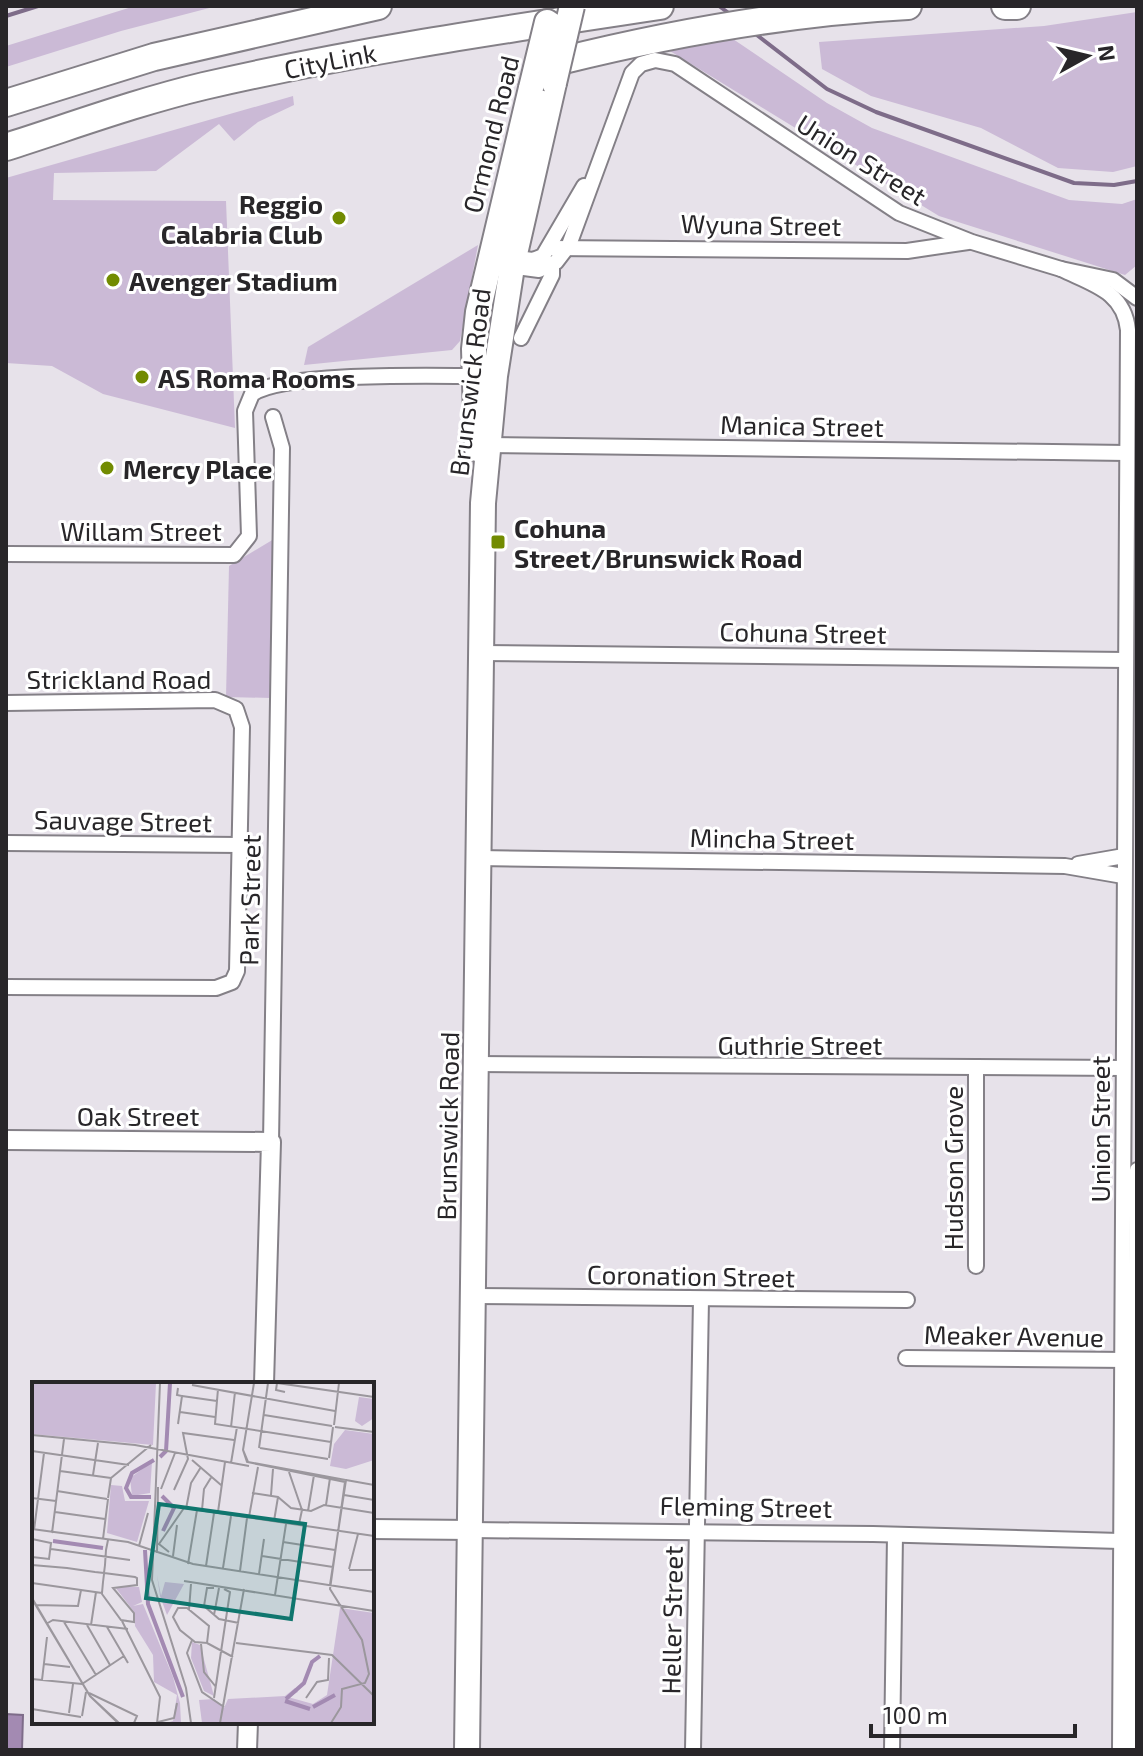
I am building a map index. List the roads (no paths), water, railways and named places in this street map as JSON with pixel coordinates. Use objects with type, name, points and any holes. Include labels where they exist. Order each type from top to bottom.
[{"type":"highway","name":"CityLink","points":[[6,103],[154,57],[378,6]]},
{"type":"highway","name":"CityLink","points":[[6,147],[160,98],[248,77],[496,30],[660,6]]},
{"type":"highway","points":[[548,77],[608,49],[785,19],[908,6]]},
{"type":"highway","points":[[1005,6],[1017,6]]},
{"type":"highway","points":[[554,21],[592,46],[608,49]]},
{"type":"main road","name":"Ormond Road","points":[[513,262],[548,77],[554,21],[572,6]]},
{"type":"main road","name":"Ormond Road","points":[[486,267],[548,77],[554,21]]},
{"type":"main road","name":"Brunswick Road","points":[[484,376],[513,262]]},
{"type":"main road","name":"Brunswick Road","points":[[467,1750],[486,267]]},
{"type":"street","name":"Brunswick Road","points":[[513,262],[539,270],[552,264],[569,245],[594,168],[632,73],[641,64],[655,60]]},
{"type":"street","name":"Union Street","points":[[655,60],[669,62],[685,70],[888,207],[918,223],[1061,269],[1113,280],[1137,298]]},
{"type":"street","name":"Brunswick Road","points":[[486,267],[538,259],[550,248],[594,168]]},
{"type":"street","name":"Wyuna Street","points":[[550,248],[569,245],[907,251],[972,242]]},
{"type":"street","name":"Brunswick Road","points":[[521,338],[553,272],[552,264]]},
{"type":"street","name":"Union Street","points":[[1061,269],[1110,293],[1126,312],[1132,330],[1127,453],[1132,570],[1126,660],[1123,876],[1130,898],[1123,1068],[1129,1360],[1136,1394],[1131,1750]]},
{"type":"street","name":"Willam Street","points":[[6,554],[234,555],[249,536],[247,401],[258,390],[366,377],[484,376]]},
{"type":"street","name":"Park Street","points":[[264,1382],[282,448],[273,417]]},
{"type":"street","name":"Manica Street","points":[[484,445],[1127,453]]},
{"type":"street","name":"Cohuna Street","points":[[481,653],[1126,660]]},
{"type":"street","name":"Strickland Road","points":[[6,703],[215,700],[231,706]]},
{"type":"street","name":"Park Street","points":[[6,987],[216,988],[232,982],[237,971],[242,727],[236,709],[231,706]]},
{"type":"street","name":"Sauvage Street","points":[[6,843],[240,845]]},
{"type":"street","name":"Mincha Street","points":[[1065,866],[1124,856]]},
{"type":"street","name":"Mincha Street","points":[[478,858],[1065,866],[1123,876]]},
{"type":"street","name":"Guthrie Street","points":[[476,1064],[976,1070],[1123,1068]]},
{"type":"street","name":"Hudson Grove","points":[[976,1070],[976,1266]]},
{"type":"street","name":"Oak Street","points":[[6,1140],[271,1142]]},
{"type":"street","name":"Union Street","points":[[1120,1750],[1120,1541],[1137,1170]]},
{"type":"street","name":"Coronation Street","points":[[474,1296],[907,1300]]},
{"type":"street","name":"Heller Street","points":[[693,1750],[701,1299]]},
{"type":"street","name":"Meaker Avenue","points":[[906,1358],[1129,1360]]},
{"type":"street","name":"Fleming Street","points":[[374,1529],[1120,1541]]},
{"type":"street","points":[[892,1750],[895,1535]]},
{"type":"street","points":[[247,1750],[248,1724]]},
{"type":"waterway","points":[[6,16],[38,6]]},
{"type":"waterway","points":[[719,6],[730,14]]},
{"type":"waterway","points":[[753,32],[827,89],[876,112],[1074,183],[1114,185],[1137,181]]},
{"type":"place","name":"Reggio Calabria Club","points":[[339,218]]},
{"type":"place","name":"Avenger Stadium","points":[[113,280]]},
{"type":"place","name":"AS Roma Rooms","points":[[142,377]]},
{"type":"place","name":"Mercy Place","points":[[107,468]]},
{"type":"place","name":"Cohuna Street/Brunswick Road","points":[[498,542]]}]
